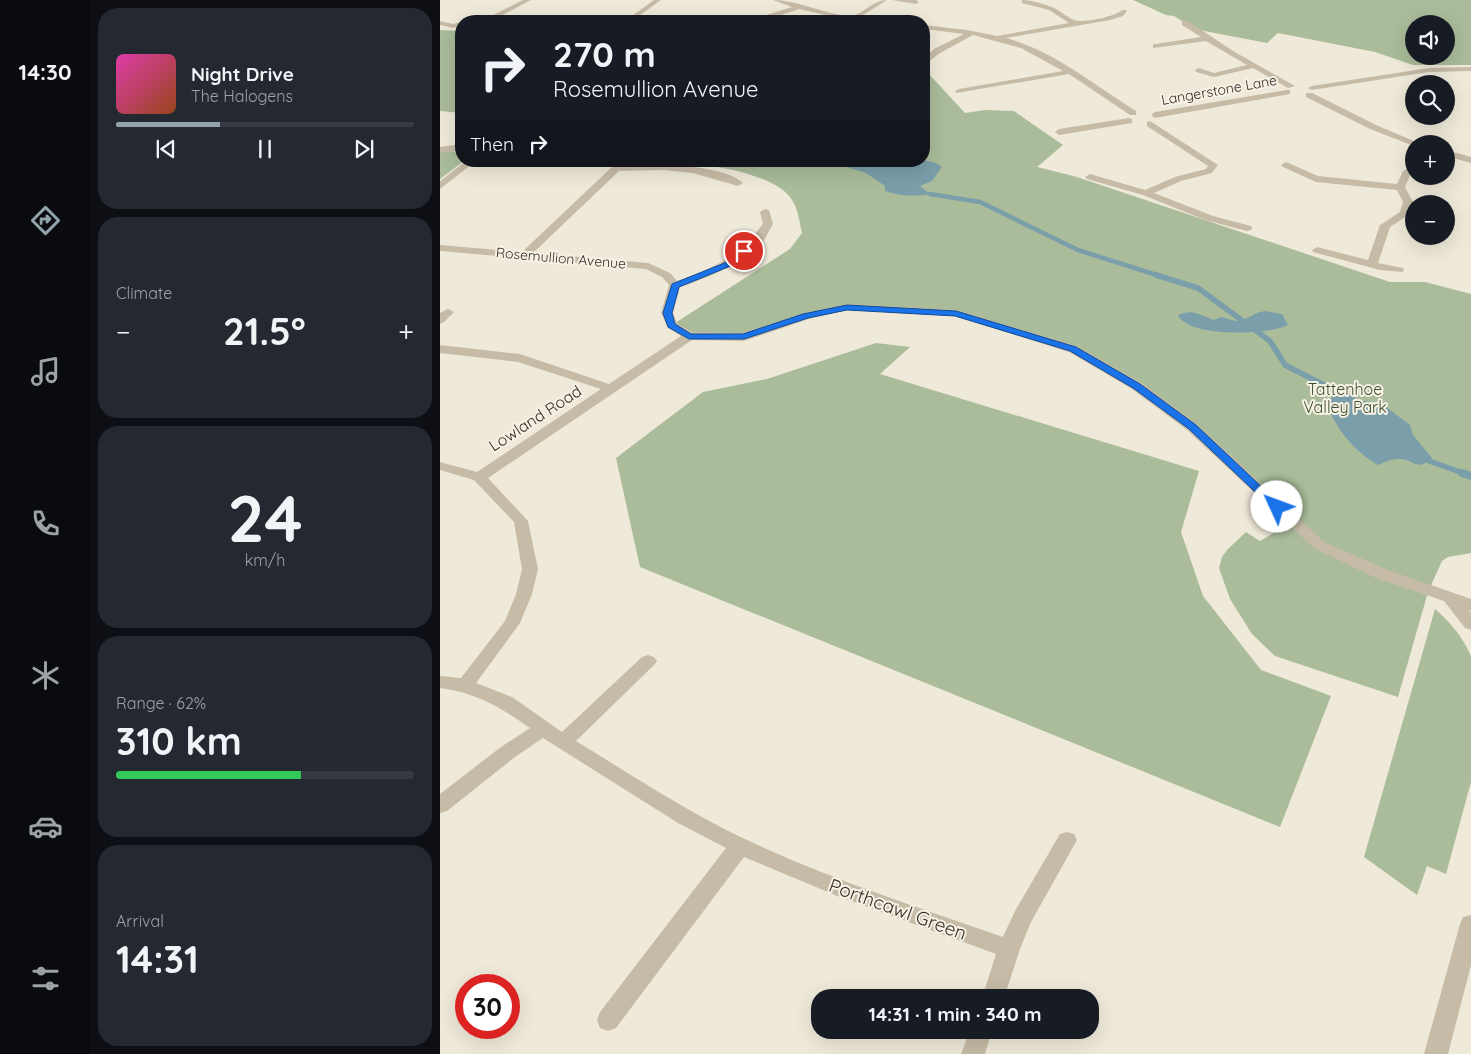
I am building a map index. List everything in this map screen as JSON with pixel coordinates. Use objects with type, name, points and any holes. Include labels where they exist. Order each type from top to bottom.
[{"type":"street","points":[[497,15],[528,0]]},
{"type":"street","points":[[637,15],[658,0]]},
{"type":"street","points":[[776,0],[834,15]]},
{"type":"street","points":[[859,15],[884,0]]},
{"type":"street","points":[[895,0],[916,2]]},
{"type":"street","points":[[1026,0],[1024,2],[1051,9],[1076,24]]},
{"type":"street","points":[[771,15],[799,7]]},
{"type":"street","points":[[996,38],[1010,34],[1110,18],[1124,11]]},
{"type":"street","points":[[440,23],[455,25]]},
{"type":"street","points":[[1185,23],[1253,66],[1300,91],[1372,127],[1405,139]]},
{"type":"street","points":[[930,28],[971,32],[1035,51],[1137,115],[1153,119],[1213,165],[1209,171],[1178,180],[1146,194]]},
{"type":"street","points":[[930,57],[937,51],[971,32]]},
{"type":"street","points":[[1156,46],[1209,38]]},
{"type":"street","points":[[1146,41],[1172,54]]},
{"type":"street","points":[[1206,79],[1214,75],[1253,66]]},
{"type":"street","name":"Langerstone Lane","points":[[1153,119],[1300,91],[1429,70],[1471,69]]},
{"type":"street","points":[[1199,70],[1214,75]]},
{"type":"street","points":[[959,91],[1068,72]]},
{"type":"street","points":[[1137,115],[1139,124],[1153,119]]},
{"type":"street","points":[[1059,132],[1137,115]]},
{"type":"street","points":[[440,150],[455,148]]},
{"type":"street","points":[[1455,156],[1471,160]]},
{"type":"street","points":[[1286,165],[1316,179],[1400,187]]},
{"type":"street","points":[[440,186],[464,167]]},
{"type":"street","points":[[525,255],[616,168],[640,167]]},
{"type":"street","points":[[672,167],[718,174],[738,183]]},
{"type":"street","points":[[704,181],[718,174]]},
{"type":"street","points":[[1400,187],[1405,175]]},
{"type":"street","points":[[1090,177],[1146,194],[1209,218],[1247,228]]},
{"type":"street","points":[[1372,264],[1385,225],[1405,214],[1408,202],[1400,187]]},
{"type":"street","points":[[765,212],[768,224],[759,239],[730,264],[675,286],[667,313],[672,325],[689,336],[744,336],[806,316],[847,307],[956,313],[1073,349],[1136,386],[1192,427],[1319,545],[1382,574],[1471,606]]},
{"type":"street","points":[[740,237],[759,239]]},
{"type":"street","name":"Rosemullion Avenue","points":[[440,248],[648,266],[666,275],[675,286]]},
{"type":"street","points":[[1317,250],[1399,270]]},
{"type":"street","name":"Lowland Road","points":[[479,477],[689,336]]},
{"type":"street","name":"Lowland Road","points":[[440,349],[520,358],[612,389]]},
{"type":"street","points":[[440,466],[479,477],[521,521],[530,569],[524,594],[512,623],[465,686]]},
{"type":"street","points":[[1451,600],[1471,624]]},
{"type":"street","points":[[563,742],[648,661]]},
{"type":"street","name":"Porthcawl Green","points":[[440,682],[465,686],[506,702],[563,742],[685,817],[740,846],[842,889],[1008,949]]},
{"type":"street","points":[[440,805],[508,752],[544,728]]},
{"type":"street","points":[[995,989],[1008,949],[1022,918],[1067,840]]},
{"type":"street","points":[[608,1020],[740,846]]},
{"type":"street","points":[[1436,1054],[1471,924]]},
{"type":"street","points":[[973,1054],[978,1039]]},
{"type":"green space","points":[[1133,0],[1471,0],[1471,65],[1455,65],[1455,15],[1405,15],[1405,62],[1375,52],[1278,33],[1267,43],[1194,29],[1174,16],[1166,15]]},
{"type":"green space","points":[[440,30],[455,31],[455,112],[440,111]]},
{"type":"green space","name":"Tattenhoe Valley Park","points":[[930,75],[965,113],[985,110],[1014,111],[1063,145],[1037,167],[1077,177],[1390,282],[1425,282],[1471,294],[1471,553],[1448,557],[1442,561],[1428,592],[1398,697],[1275,656],[1252,634],[1230,599],[1219,568],[1222,557],[1246,532],[1260,541],[1294,523],[1192,427],[1073,349],[956,313],[847,307],[744,337],[689,336],[672,325],[790,249],[802,233],[795,205],[790,197],[780,188],[767,181],[734,170],[717,167],[930,167]]},
{"type":"green space","points":[[440,152],[455,152],[456,167],[440,179]]},
{"type":"green space","points":[[876,343],[910,347],[880,374],[1199,471],[1181,532],[1203,596],[1261,670],[1331,696],[1280,827],[640,567],[616,458],[703,392],[767,379]]},
{"type":"green space","points":[[1435,609],[1456,630],[1471,656],[1471,782],[1446,874],[1427,866],[1417,895],[1364,857]]},
{"type":"water","points":[[930,162],[942,167],[932,181],[920,186],[930,194],[913,196],[885,191],[885,186],[866,173],[846,167],[930,167]]},
{"type":"water","points":[[1265,311],[1282,314],[1288,325],[1264,331],[1212,331],[1197,328],[1185,322],[1178,315],[1193,312],[1214,320],[1221,317],[1237,321]]},
{"type":"water","points":[[1330,388],[1344,390],[1357,400],[1382,404],[1410,425],[1413,435],[1432,458],[1418,465],[1398,459],[1378,465],[1369,459],[1353,446],[1335,422],[1326,403],[1332,398]]},
{"type":"waterway","points":[[930,194],[980,202],[1078,250],[1160,276]]},
{"type":"waterway","points":[[1156,275],[1198,288],[1270,341],[1285,365],[1330,388]]},
{"type":"waterway","points":[[1429,461],[1466,474]]},
{"type":"waterway","points":[[1462,473],[1471,476]]},
{"type":"route","points":[[744,251],[730,264],[675,286],[667,313],[672,325],[689,336],[744,336],[806,316],[847,307],[956,313],[1073,349],[1136,386],[1192,427],[1277,507]]}]
